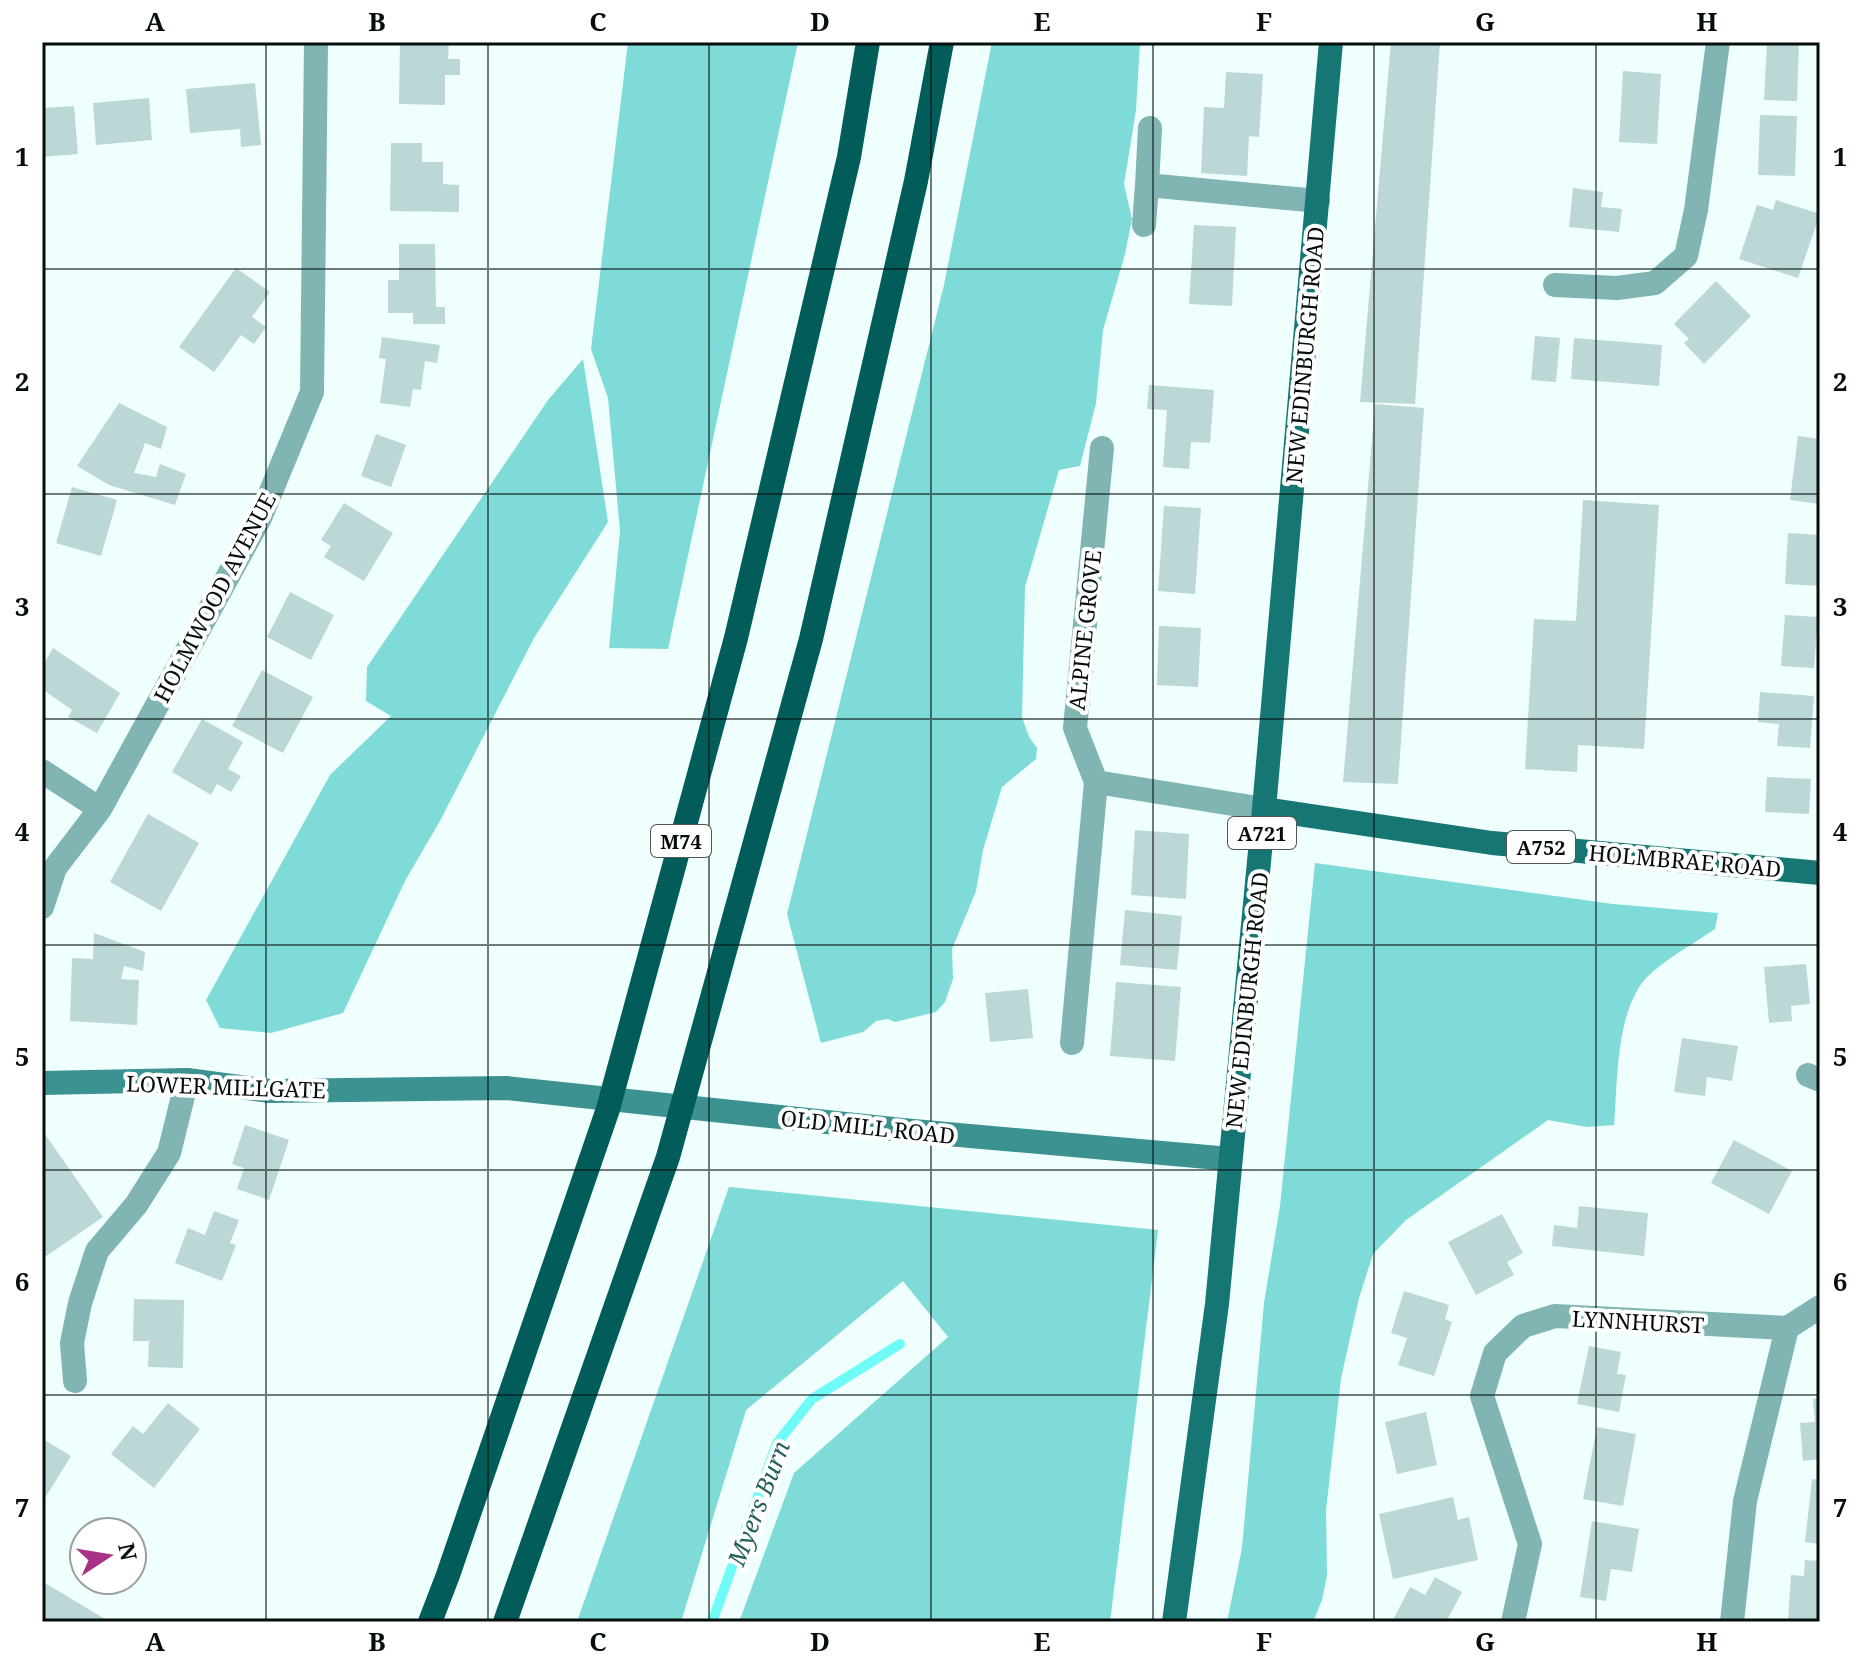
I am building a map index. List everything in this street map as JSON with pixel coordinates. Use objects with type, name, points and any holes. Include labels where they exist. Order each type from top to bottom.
[{"type":"highway","name":"M74","points":[[430,1622],[608,1109],[736,638],[849,157],[868,42]]},
{"type":"highway","points":[[505,1622],[668,1157],[811,639],[916,181],[942,42]]},
{"type":"main road","name":"NEW EDINBURGH ROAD","points":[[1174,1622],[1212,1354],[1264,809],[1331,42]]},
{"type":"main road","name":"HOLMBRAE ROAD","points":[[1264,809],[1492,843],[1820,873]]},
{"type":"street","name":"HOLMWOOD AVENUE","points":[[42,907],[55,868],[100,809],[260,518],[312,392],[316,42]]},
{"type":"street","points":[[1555,285],[1617,288],[1655,283],[1686,256],[1696,210],[1718,42]]},
{"type":"street","points":[[1144,225],[1150,128]]},
{"type":"street","points":[[1147,185],[1318,201]]},
{"type":"street","name":"ALPINE GROVE","points":[[1096,782],[1075,728],[1102,448]]},
{"type":"street","points":[[42,771],[100,809]]},
{"type":"street","points":[[1072,1043],[1096,782],[1264,809]]},
{"type":"street","points":[[75,1381],[72,1343],[80,1303],[97,1251],[136,1205],[169,1153],[187,1080]]},
{"type":"street","name":"LOWER MILLGATE","points":[[42,1083],[187,1080],[270,1091],[506,1088]]},
{"type":"street","name":"OLD MILL ROAD","points":[[506,1088],[902,1130],[1230,1159]]},
{"type":"street","points":[[1732,1622],[1745,1501],[1787,1328],[1820,1307]]},
{"type":"street","name":"LYNNHURST","points":[[1513,1622],[1530,1544],[1482,1396],[1495,1353],[1523,1326],[1555,1316],[1787,1328]]},
{"type":"shaded area","points":[[628,42],[798,42],[668,649],[609,648],[620,531],[608,398],[591,349]]},
{"type":"shaded area","points":[[992,42],[1140,42],[1136,110],[1124,184],[1132,219],[1103,330],[1096,403],[1080,466],[1059,470],[1025,587],[1022,717],[1029,737],[1037,748],[1036,759],[1002,787],[983,850],[976,891],[952,949],[953,979],[945,1002],[936,1012],[895,1022],[888,1019],[876,1021],[863,1032],[821,1043],[787,914],[944,285]]},
{"type":"shaded area","points":[[583,359],[608,522],[534,638],[441,819],[405,881],[343,1013],[271,1033],[220,1028],[206,1000],[330,775],[391,716],[366,701],[367,667],[548,400]]},
{"type":"shaded area","points":[[1315,863],[1613,904],[1718,913],[1715,929],[1655,969],[1637,990],[1629,1007],[1620,1047],[1614,1125],[1587,1127],[1548,1120],[1406,1220],[1373,1254],[1359,1298],[1341,1378],[1326,1510],[1327,1575],[1322,1600],[1313,1622],[1227,1622],[1242,1548],[1264,1303],[1280,1206]]},
{"type":"shaded area","points":[[729,1187],[1158,1230],[1110,1622],[739,1622],[794,1473],[948,1337],[903,1281],[746,1410],[681,1622],[577,1622]]},
{"type":"building","points":[[400,42],[449,42],[448,59],[460,59],[460,75],[445,75],[445,105],[399,104]]},
{"type":"building","points":[[1391,42],[1440,42],[1415,404],[1360,402]]},
{"type":"building","points":[[1767,42],[1799,42],[1797,101],[1764,100]]},
{"type":"building","points":[[1623,71],[1661,74],[1657,144],[1619,142]]},
{"type":"building","points":[[1226,72],[1263,74],[1259,137],[1249,136],[1247,176],[1201,173],[1204,107],[1224,108]]},
{"type":"building","points":[[255,83],[261,145],[241,147],[240,129],[190,133],[186,89]]},
{"type":"building","points":[[149,98],[152,140],[96,145],[93,103]]},
{"type":"building","points":[[74,106],[78,154],[42,157],[42,108]]},
{"type":"building","points":[[1760,115],[1797,116],[1795,176],[1758,175]]},
{"type":"building","points":[[391,143],[422,143],[422,162],[443,162],[443,184],[459,185],[459,212],[390,211]]},
{"type":"building","points":[[1573,188],[1603,192],[1601,207],[1622,209],[1619,232],[1569,227]]},
{"type":"building","points":[[1776,200],[1820,214],[1798,278],[1739,259],[1757,205],[1773,210]]},
{"type":"building","points":[[1194,225],[1236,227],[1232,306],[1189,304]]},
{"type":"building","points":[[399,244],[435,244],[436,307],[445,307],[445,324],[413,324],[413,313],[388,313],[388,280],[399,280]]},
{"type":"building","points":[[236,268],[270,292],[252,317],[266,327],[254,344],[241,335],[214,372],[179,347]]},
{"type":"building","points":[[1716,281],[1751,316],[1704,364],[1684,343],[1689,339],[1674,324]]},
{"type":"building","points":[[1535,336],[1560,338],[1556,382],[1531,380]]},
{"type":"building","points":[[382,337],[440,345],[437,363],[425,361],[421,390],[413,389],[410,407],[380,403],[386,359],[379,358]]},
{"type":"building","points":[[1574,338],[1662,345],[1659,386],[1571,379]]},
{"type":"building","points":[[1149,385],[1214,390],[1210,443],[1191,442],[1189,469],[1163,467],[1167,410],[1147,409]]},
{"type":"building","points":[[119,403],[167,427],[161,449],[145,443],[134,473],[156,477],[160,464],[186,474],[175,505],[109,485],[77,466]]},
{"type":"building","points":[[1375,404],[1424,408],[1398,784],[1343,782]]},
{"type":"building","points":[[376,434],[406,445],[391,487],[361,476]]},
{"type":"building","points":[[1798,436],[1820,439],[1820,504],[1790,500]]},
{"type":"building","points":[[72,487],[117,500],[101,556],[56,543]]},
{"type":"building","points":[[1583,500],[1659,505],[1644,749],[1578,745],[1577,772],[1525,769],[1534,619],[1576,621]]},
{"type":"building","points":[[344,503],[393,533],[364,581],[324,557],[331,546],[321,540]]},
{"type":"building","points":[[1164,506],[1201,508],[1195,594],[1158,591]]},
{"type":"building","points":[[1788,533],[1820,535],[1820,586],[1785,584]]},
{"type":"building","points":[[290,592],[334,615],[311,660],[267,637]]},
{"type":"building","points":[[1785,615],[1818,617],[1814,668],[1781,666]]},
{"type":"building","points":[[1159,626],[1201,628],[1198,687],[1157,685]]},
{"type":"building","points":[[53,648],[120,693],[97,733],[68,717],[72,710],[42,689],[42,667]]},
{"type":"building","points":[[262,670],[313,697],[283,753],[232,726]]},
{"type":"building","points":[[1760,692],[1814,696],[1810,748],[1777,746],[1779,724],[1758,722]]},
{"type":"building","points":[[202,719],[243,742],[228,769],[241,776],[231,792],[217,784],[211,795],[172,772]]},
{"type":"building","points":[[1767,777],[1811,779],[1809,814],[1765,812]]},
{"type":"building","points":[[148,814],[199,843],[161,911],[110,882]]},
{"type":"building","points":[[1135,830],[1189,834],[1186,899],[1131,895]]},
{"type":"building","points":[[1125,910],[1182,916],[1177,970],[1120,965]]},
{"type":"building","points":[[94,933],[145,952],[143,971],[124,966],[121,979],[139,980],[137,1025],[70,1021],[72,958],[93,959]]},
{"type":"building","points":[[1806,964],[1810,1004],[1791,1006],[1792,1021],[1769,1023],[1764,967]]},
{"type":"building","points":[[1116,982],[1181,987],[1175,1061],[1110,1056]]},
{"type":"building","points":[[1028,989],[1033,1038],[990,1042],[985,993]]},
{"type":"building","points":[[1682,1038],[1738,1046],[1732,1081],[1707,1077],[1705,1096],[1674,1092]]},
{"type":"building","points":[[245,1125],[289,1140],[269,1200],[237,1189],[244,1168],[232,1164]]},
{"type":"building","points":[[42,1130],[103,1217],[42,1259]]},
{"type":"building","points":[[1734,1140],[1792,1171],[1769,1214],[1711,1183]]},
{"type":"building","points":[[1579,1206],[1648,1213],[1644,1256],[1552,1246],[1554,1225],[1577,1228]]},
{"type":"building","points":[[214,1211],[239,1220],[230,1243],[236,1245],[222,1281],[175,1263],[188,1228],[205,1235]]},
{"type":"building","points":[[1502,1214],[1523,1253],[1507,1262],[1514,1275],[1476,1295],[1448,1242]]},
{"type":"building","points":[[1404,1291],[1449,1305],[1445,1319],[1452,1322],[1434,1376],[1398,1365],[1407,1338],[1391,1333]]},
{"type":"building","points":[[134,1299],[184,1300],[183,1368],[148,1367],[149,1341],[133,1341]]},
{"type":"building","points":[[1589,1346],[1621,1352],[1617,1374],[1626,1375],[1619,1412],[1577,1404]]},
{"type":"building","points":[[1820,1398],[1820,1459],[1803,1461],[1800,1423],[1815,1422],[1813,1399]]},
{"type":"building","points":[[168,1403],[200,1429],[154,1488],[111,1454],[133,1426],[143,1434]]},
{"type":"building","points":[[1426,1412],[1437,1465],[1397,1474],[1385,1422]]},
{"type":"building","points":[[1597,1427],[1636,1434],[1623,1506],[1583,1499]]},
{"type":"building","points":[[42,1441],[71,1456],[42,1503]]},
{"type":"building","points":[[1812,1479],[1820,1480],[1820,1544],[1805,1542]]},
{"type":"building","points":[[1453,1497],[1458,1520],[1469,1517],[1478,1560],[1393,1579],[1379,1514]]},
{"type":"building","points":[[1592,1521],[1639,1529],[1632,1572],[1611,1569],[1606,1601],[1580,1597]]},
{"type":"building","points":[[1805,1560],[1820,1561],[1820,1622],[1788,1622],[1791,1575],[1804,1576]]},
{"type":"building","points":[[1435,1577],[1462,1592],[1446,1622],[1392,1622],[1410,1587],[1425,1595]]},
{"type":"building","points":[[45,1583],[110,1622],[42,1622],[42,1588]]},
{"type":"waterway","name":"Myers Burn","points":[[712,1622],[777,1443],[812,1399],[900,1344]]}]
